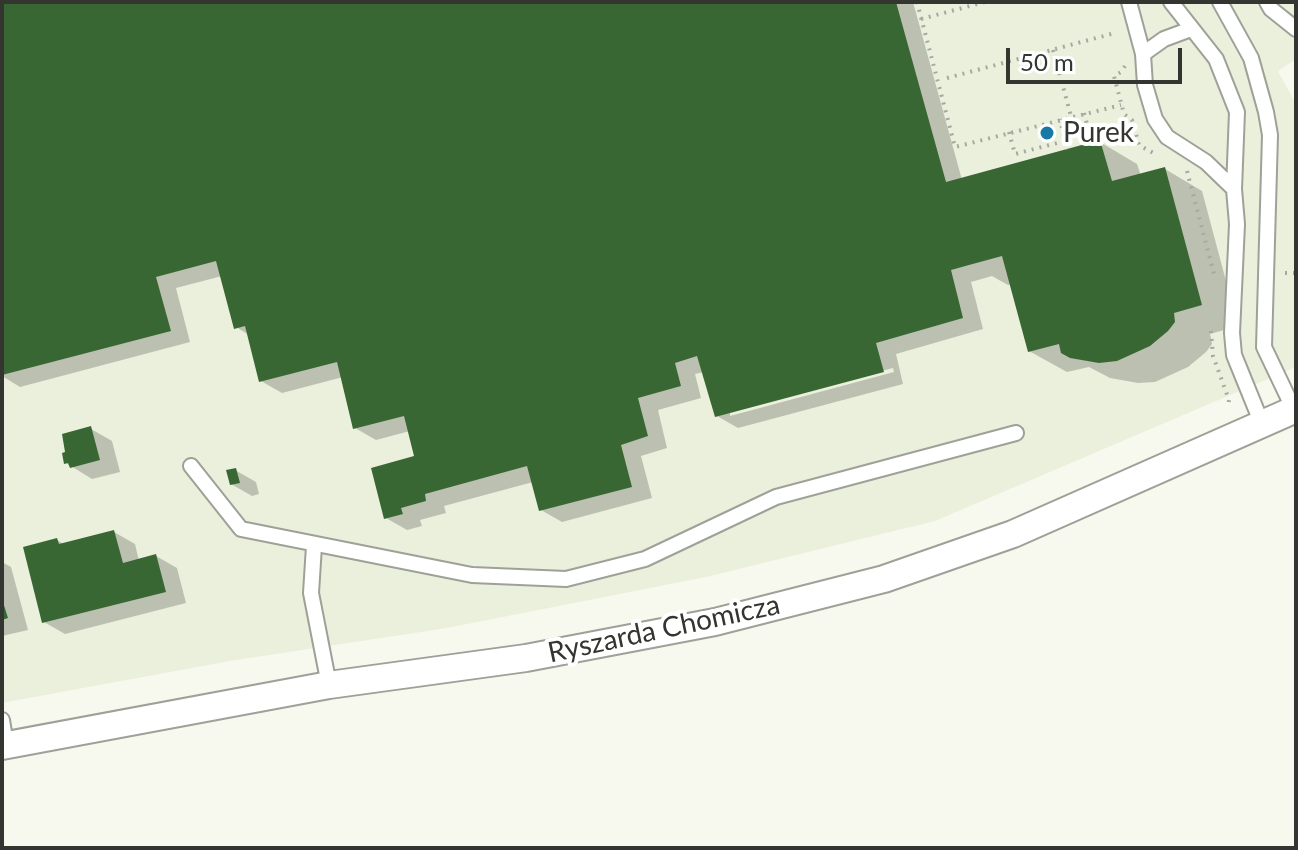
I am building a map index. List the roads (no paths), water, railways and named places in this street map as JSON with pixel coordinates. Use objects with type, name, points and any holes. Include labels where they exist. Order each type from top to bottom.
[{"type":"street","name":"Ryszarda Chomicza","points":[[3,737],[329,685],[526,658],[715,622],[884,579],[1013,534],[1295,410]]},
{"type":"lane","points":[[1129,2],[1155,119],[1167,137],[1206,162],[1234,189]]},
{"type":"lane","points":[[1171,2],[1216,59],[1237,112],[1234,189],[1237,224],[1232,333],[1234,355],[1262,424]]},
{"type":"lane","points":[[1220,2],[1251,58],[1266,112],[1270,135],[1264,347],[1295,410]]},
{"type":"lane","points":[[1267,2],[1296,29]]},
{"type":"lane","points":[[1143,54],[1164,39],[1191,29]]},
{"type":"lane","points":[[191,466],[241,529],[314,546],[472,575],[566,579],[645,559],[776,497],[1016,433]]},
{"type":"lane","points":[[314,546],[311,593],[329,685]]},
{"type":"place","name":"Purek","points":[[1047,133]]}]
